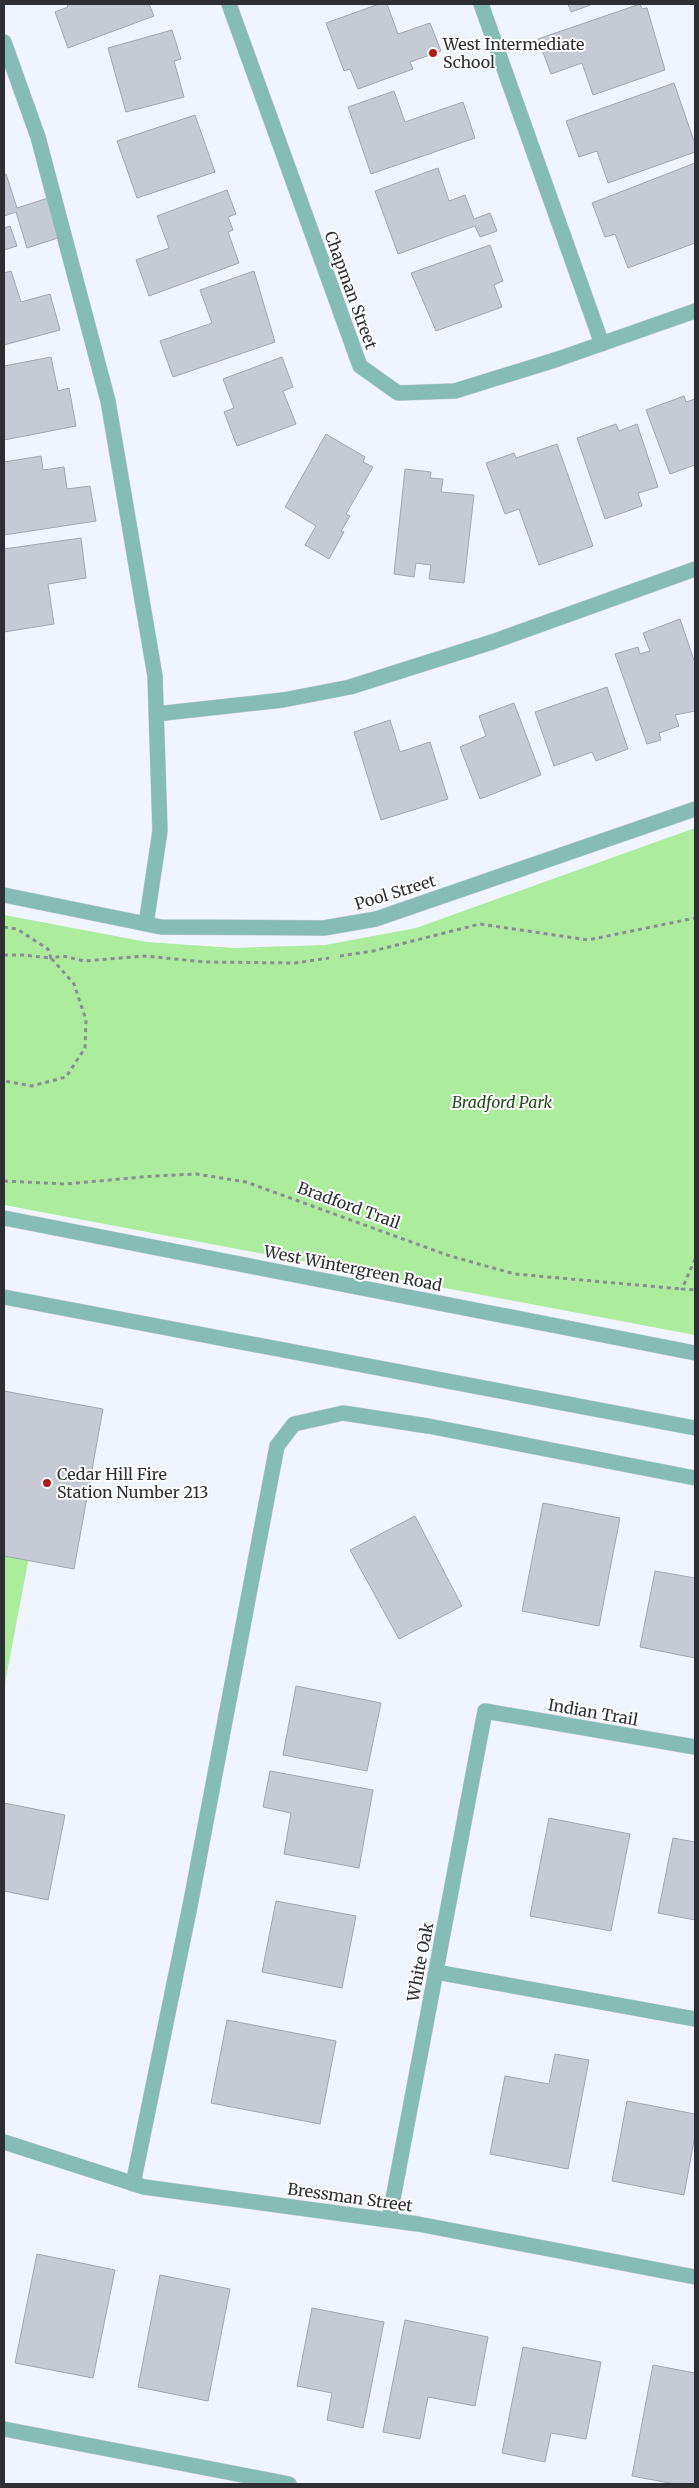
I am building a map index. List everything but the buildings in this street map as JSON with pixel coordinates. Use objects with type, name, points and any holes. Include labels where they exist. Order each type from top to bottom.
[{"type":"street","name":"Chapman Street","points":[[229,4],[360,366],[398,393],[455,391],[602,344],[695,311]]},
{"type":"street","points":[[481,4],[602,344]]},
{"type":"street","points":[[4,42],[38,138],[108,400],[155,676],[160,831],[146,924]]},
{"type":"street","points":[[156,714],[283,700],[350,687],[492,642],[695,569]]},
{"type":"street","name":"Pool Street","points":[[4,895],[161,927],[324,928],[376,919],[695,809]]},
{"type":"street","name":"West Wintergreen Road","points":[[4,1218],[695,1353]]},
{"type":"street","points":[[4,1297],[695,1428]]},
{"type":"street","points":[[134,2184],[189,1911],[277,1446],[294,1424],[343,1413],[428,1426],[695,1478]]},
{"type":"street","name":"Indian Trail","points":[[485,1711],[695,1748]]},
{"type":"street","name":"White Oak","points":[[390,2220],[485,1711]]},
{"type":"street","points":[[436,1972],[695,2019]]},
{"type":"street","name":"Bressman Street","points":[[4,2142],[144,2187],[390,2220],[695,2277]]},
{"type":"street","points":[[4,2429],[289,2484]]},
{"type":"path","points":[[4,955],[51,958],[74,984],[86,1020],[85,1048],[66,1077],[32,1086],[4,1081]]},
{"type":"path","name":"Bradford Trail","points":[[4,1181],[66,1184],[196,1174],[246,1182],[450,1256],[515,1274],[695,1290]]},
{"type":"path","points":[[682,1288],[695,1259]]},
{"type":"green space","name":"Bradford Park","points":[[695,828],[695,1335],[4,1205],[4,915],[147,942],[234,948],[325,945],[416,928]]},
{"type":"green space","points":[[4,1552],[29,1557],[4,1688]]},
{"type":"place","name":"West Intermediate School","points":[[433,53]]},
{"type":"place","name":"Cedar Hill Fire Station Number 213","points":[[47,1483]]}]
